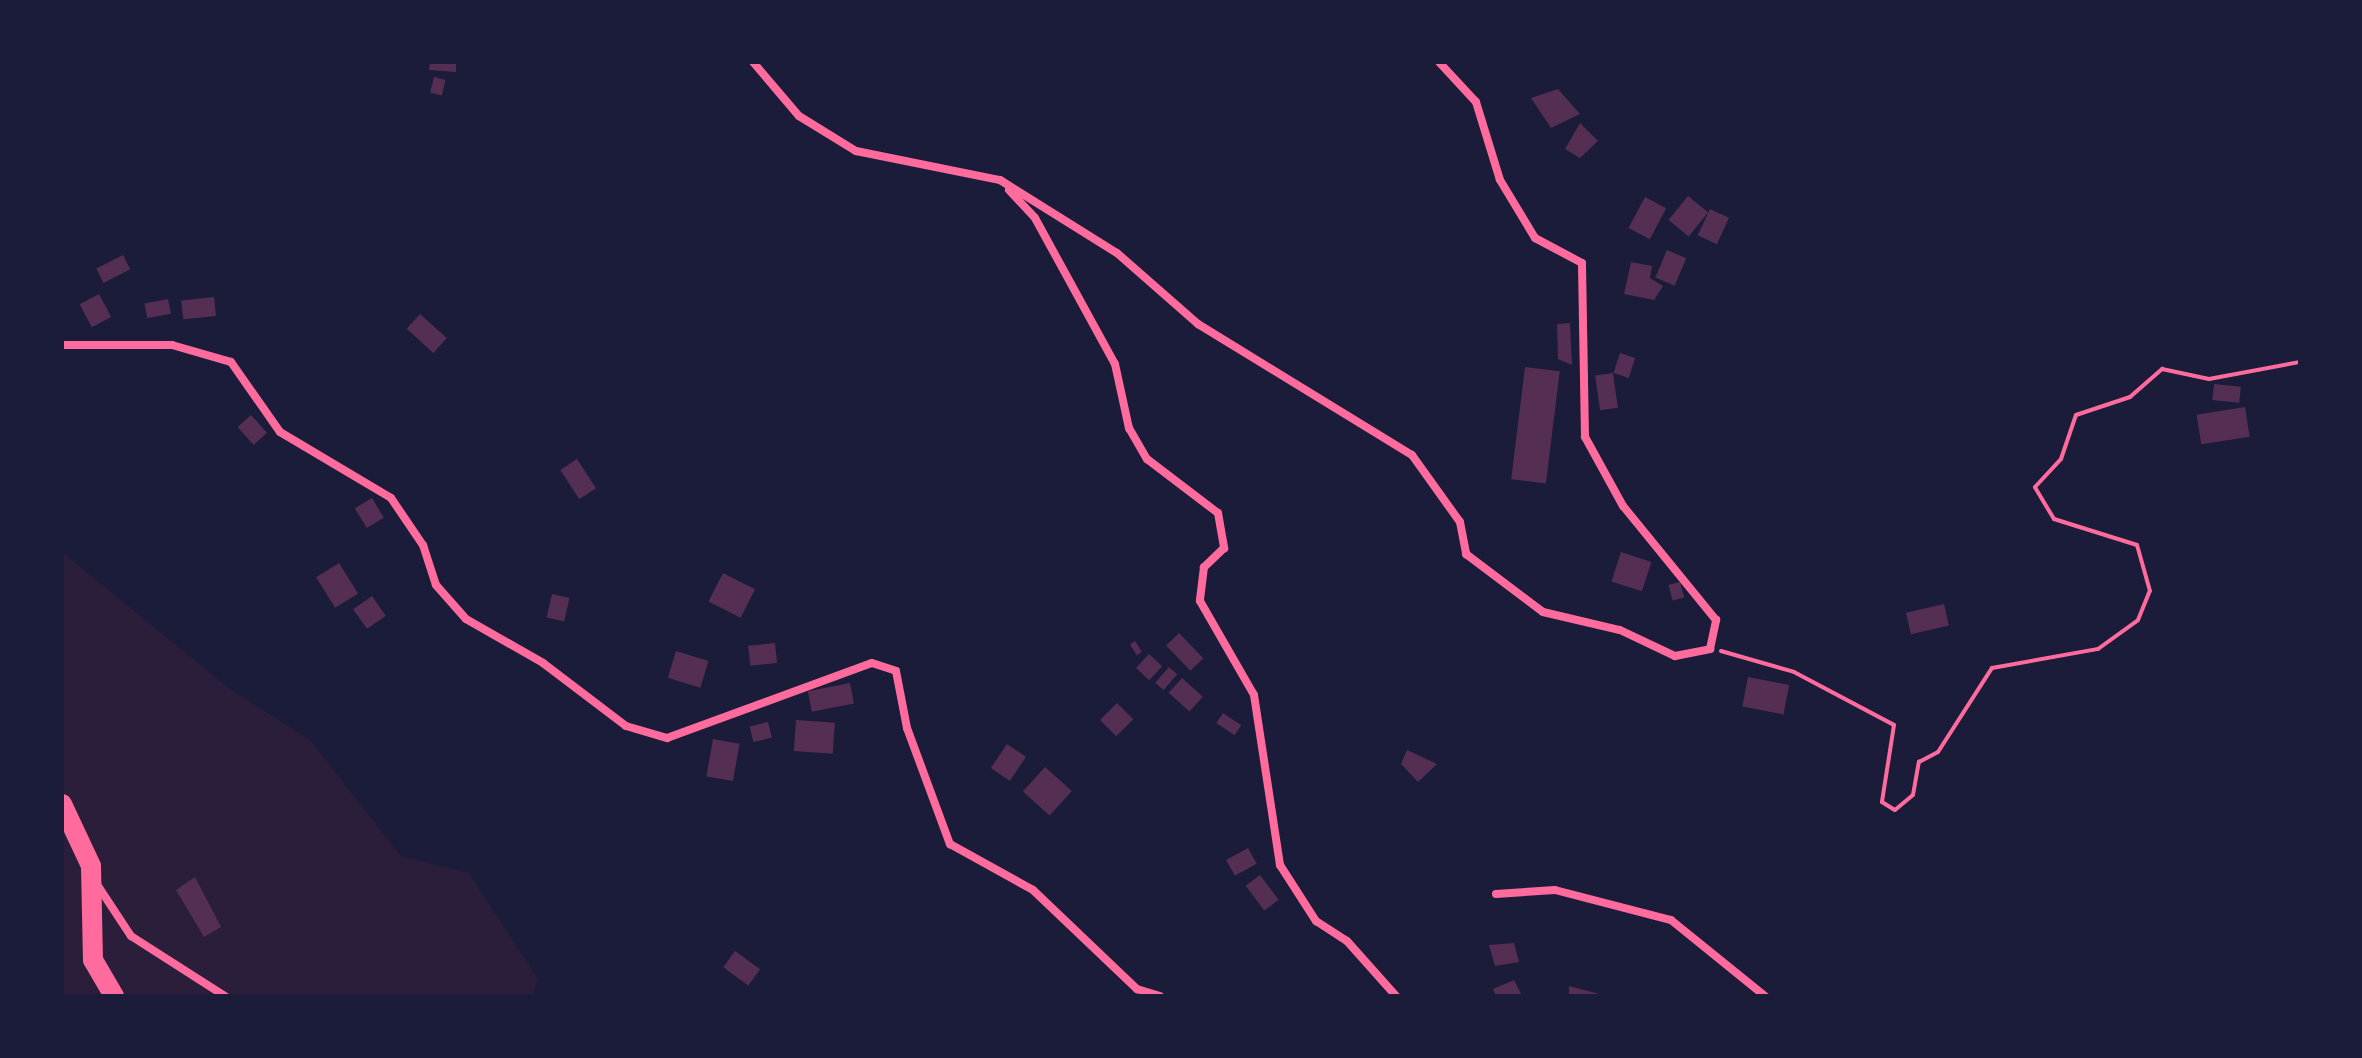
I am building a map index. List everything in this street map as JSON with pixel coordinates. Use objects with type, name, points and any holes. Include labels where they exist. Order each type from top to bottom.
[{"type":"main road","points":[[62,804],[91,866],[93,960],[114,996]]},
{"type":"street","points":[[753,62],[799,116],[856,151],[1000,180],[1117,253],[1198,324],[1412,455],[1460,522],[1466,554],[1543,612],[1620,630],[1675,656],[1710,649],[1716,620],[1623,506],[1585,437],[1582,263],[1535,238],[1500,180],[1476,102],[1439,62]]},
{"type":"street","points":[[1000,180],[1035,218],[1115,364],[1129,428],[1147,459],[1218,513],[1224,548],[1204,567],[1200,601],[1254,695],[1280,865],[1316,921],[1347,941],[1396,996]]},
{"type":"street","points":[[62,345],[172,345],[231,362],[280,432],[391,498],[423,545],[436,585],[466,619],[543,663],[626,726],[667,738],[872,663],[896,671],[907,728],[950,844],[1033,890],[1137,989],[1160,996]]},
{"type":"street","points":[[91,866],[105,903],[131,936],[225,996]]},
{"type":"street","points":[[1496,894],[1555,890],[1671,920],[1765,996]]},
{"type":"path","points":[[1710,649],[1794,672],[1894,725],[1882,802],[1895,810],[1913,795],[1919,762],[1938,752],[1992,668],[2098,649],[2138,620],[2150,591],[2137,545],[2054,519],[2035,487],[2061,459],[2076,415],[2130,397],[2162,369],[2209,379],[2300,362]]},
{"type":"shaded area","points":[[62,552],[230,689],[310,740],[401,856],[469,873],[538,979],[533,996],[62,996]]},
{"type":"building","points":[[430,62],[456,62],[456,72],[429,70]]},
{"type":"building","points":[[434,77],[446,80],[442,95],[430,93]]},
{"type":"building","points":[[1558,89],[1580,114],[1551,128],[1531,98]]},
{"type":"building","points":[[1580,123],[1598,141],[1580,158],[1565,149]]},
{"type":"building","points":[[1688,196],[1708,212],[1689,236],[1668,220]]},
{"type":"building","points":[[1645,197],[1666,208],[1650,239],[1629,228]]},
{"type":"building","points":[[1710,209],[1729,218],[1717,244],[1698,235]]},
{"type":"building","points":[[1667,250],[1686,258],[1675,286],[1655,278]]},
{"type":"building","points":[[123,255],[130,269],[104,283],[96,269]]},
{"type":"building","points":[[1631,262],[1652,266],[1650,278],[1663,286],[1654,300],[1624,294]]},
{"type":"building","points":[[99,294],[111,317],[92,327],[80,304]]},
{"type":"building","points":[[214,297],[216,316],[183,319],[181,300]]},
{"type":"building","points":[[168,299],[171,314],[147,318],[144,304]]},
{"type":"building","points":[[420,314],[447,338],[433,353],[407,329]]},
{"type":"building","points":[[1570,323],[1572,365],[1558,359],[1557,324]]},
{"type":"building","points":[[1620,353],[1635,358],[1629,378],[1614,373]]},
{"type":"building","points":[[1525,367],[1560,371],[1546,483],[1511,479]]},
{"type":"building","points":[[1613,373],[1618,408],[1600,410],[1595,376]]},
{"type":"building","points":[[2214,384],[2241,387],[2239,403],[2212,400]]},
{"type":"building","points":[[2245,407],[2250,437],[2201,444],[2197,415]]},
{"type":"building","points":[[251,415],[267,433],[254,445],[238,427]]},
{"type":"building","points":[[577,459],[596,488],[579,499],[560,470]]},
{"type":"building","points":[[372,498],[384,518],[367,528],[355,508]]},
{"type":"building","points":[[1621,552],[1651,562],[1642,591],[1611,581]]},
{"type":"building","points":[[339,563],[358,594],[335,608],[316,577]]},
{"type":"building","points":[[723,573],[755,589],[741,618],[708,602]]},
{"type":"building","points":[[1680,582],[1684,597],[1673,601],[1668,585]]},
{"type":"building","points":[[552,594],[570,598],[564,621],[547,617]]},
{"type":"building","points":[[372,596],[386,616],[367,629],[353,609]]},
{"type":"building","points":[[1944,604],[1949,625],[1911,634],[1906,613]]},
{"type":"building","points":[[1179,633],[1203,658],[1190,671],[1166,646]]},
{"type":"building","points":[[1135,641],[1142,652],[1137,655],[1130,644]]},
{"type":"building","points":[[775,643],[777,663],[750,666],[748,646]]},
{"type":"building","points":[[676,651],[709,661],[700,688],[668,678]]},
{"type":"building","points":[[1149,654],[1162,666],[1149,680],[1136,668]]},
{"type":"building","points":[[1169,667],[1177,674],[1164,690],[1155,683]]},
{"type":"building","points":[[1748,677],[1789,685],[1784,714],[1742,706]]},
{"type":"building","points":[[1182,678],[1203,697],[1189,712],[1169,693]]},
{"type":"building","points":[[850,683],[854,704],[812,712],[808,691]]},
{"type":"building","points":[[1117,703],[1133,719],[1116,736],[1100,720]]},
{"type":"building","points":[[1223,713],[1241,725],[1235,735],[1216,723]]},
{"type":"building","points":[[796,720],[835,723],[833,754],[794,751]]},
{"type":"building","points":[[768,722],[772,738],[753,742],[750,727]]},
{"type":"building","points":[[713,739],[740,744],[733,781],[706,776]]},
{"type":"building","points":[[1007,744],[1026,757],[1010,781],[991,768]]},
{"type":"building","points":[[1407,750],[1437,764],[1418,782],[1401,764]]},
{"type":"building","points":[[1045,767],[1072,791],[1050,816],[1023,792]]},
{"type":"building","points":[[1248,848],[1257,864],[1235,876],[1226,860]]},
{"type":"building","points":[[1260,875],[1279,900],[1264,911],[1246,886]]},
{"type":"building","points":[[195,877],[221,927],[204,937],[176,890]]},
{"type":"building","points":[[1514,943],[1519,962],[1495,966],[1489,945]]},
{"type":"building","points":[[735,951],[760,969],[748,985],[723,967]]},
{"type":"building","points":[[1514,980],[1522,996],[1496,996],[1493,989]]},
{"type":"building","points":[[1569,986],[1603,995],[1603,996],[1569,996]]}]
